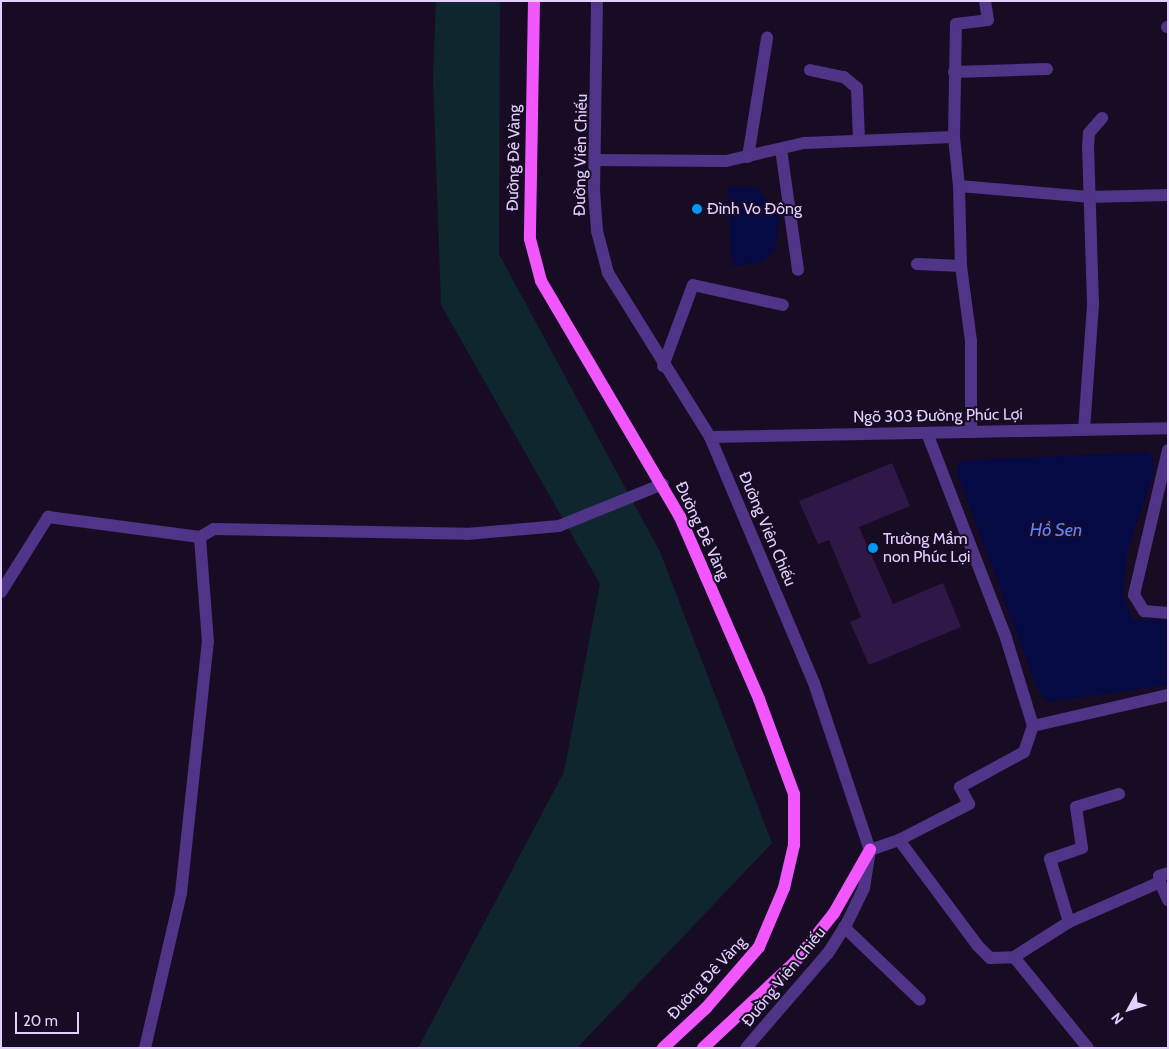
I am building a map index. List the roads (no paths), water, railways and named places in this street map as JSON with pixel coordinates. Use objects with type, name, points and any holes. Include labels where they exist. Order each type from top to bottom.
[{"type":"main road","name":"Đường Đê Vàng","points":[[534,1],[530,239],[541,281],[567,330],[663,484],[759,699],[794,794],[794,845],[784,888],[759,947],[706,1008],[663,1048]]},
{"type":"main road","points":[[703,1048],[795,962],[834,913],[870,850]]},
{"type":"street","name":"Đường Viên Chiếu","points":[[597,1],[595,160],[597,231],[608,273],[663,366],[710,437],[814,682],[870,850],[864,888],[828,953],[746,1048]]},
{"type":"street","points":[[971,432],[971,341],[961,266],[959,186],[954,137],[954,72],[956,24],[988,20],[984,1]]},
{"type":"street","points":[[748,158],[767,38]]},
{"type":"street","points":[[954,72],[1048,69]]},
{"type":"street","points":[[810,70],[844,77],[857,88],[859,140]]},
{"type":"street","points":[[1084,430],[1093,304],[1089,133],[1102,118]]},
{"type":"street","points":[[595,160],[694,162],[748,158],[781,149],[859,140],[954,137]]},
{"type":"street","points":[[781,149],[798,270]]},
{"type":"street","points":[[959,186],[1089,197],[1168,195]]},
{"type":"street","points":[[918,264],[961,266]]},
{"type":"street","points":[[663,366],[694,286],[783,306]]},
{"type":"street","name":"Ngõ 303 Đường Phúc Lợi","points":[[710,437],[1168,428]]},
{"type":"street","points":[[870,850],[899,840],[969,804],[960,787],[1024,752],[1034,726],[1006,638],[926,433]]},
{"type":"street","points":[[1168,450],[1134,595],[1144,611],[1168,613]]},
{"type":"street","points":[[1,592],[48,517],[200,536],[214,529],[466,534],[559,526],[663,484]]},
{"type":"street","points":[[145,1048],[181,893],[207,652],[200,536]]},
{"type":"street","points":[[1034,726],[1168,696]]},
{"type":"street","points":[[1069,922],[1050,859],[1082,848],[1076,807],[1119,794]]},
{"type":"street","points":[[899,840],[978,946],[990,958],[1014,957],[1069,922],[1164,878],[1168,900]]},
{"type":"street","points":[[844,927],[920,1000]]},
{"type":"street","points":[[1014,957],[1088,1048]]},
{"type":"water","points":[[728,187],[756,187],[780,214],[775,250],[761,263],[732,266]]},
{"type":"water","name":"Hồ Sen","points":[[1147,452],[1154,460],[1153,475],[1127,553],[1123,594],[1133,620],[1168,620],[1168,685],[1047,702],[1037,688],[956,470],[960,462],[971,460]]},
{"type":"place","name":"Đình Vo Đông","points":[[697,209]]},
{"type":"place","name":"Trường Mầm non Phúc Lợi","points":[[873,548]]}]
